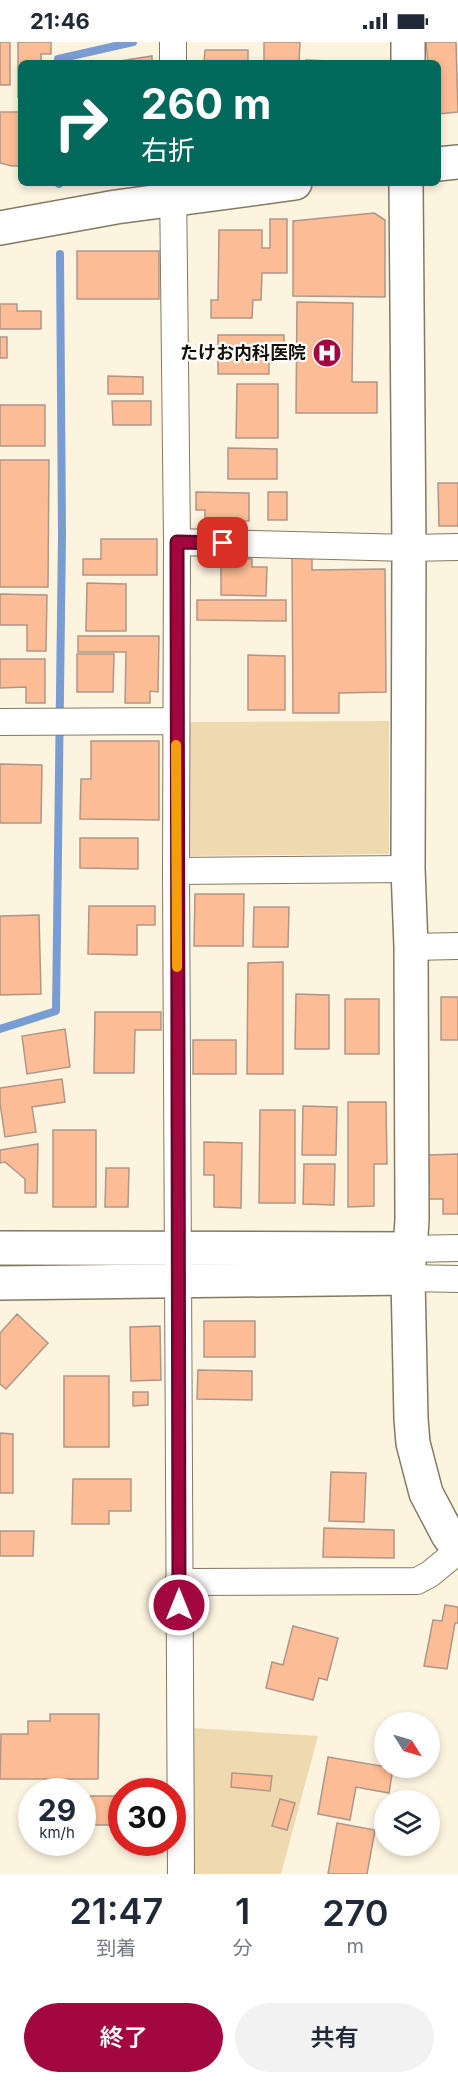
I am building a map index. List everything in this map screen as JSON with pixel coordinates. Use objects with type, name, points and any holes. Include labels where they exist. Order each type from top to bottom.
[{"type":"street","points":[[408,42],[408,60]]},
{"type":"street","points":[[441,164],[458,162]]},
{"type":"street","points":[[0,228],[173,191],[249,186]]},
{"type":"street","points":[[178,1582],[417,1581],[430,1574],[458,1550],[443,1527],[426,1493],[413,1443],[409,1264],[411,947],[408,869],[409,548],[406,186]]},
{"type":"street","points":[[173,191],[177,542],[178,1582],[181,1874]]},
{"type":"street","points":[[177,542],[409,548],[458,547]]},
{"type":"street","points":[[0,722],[176,721]]},
{"type":"street","points":[[176,871],[408,869]]},
{"type":"street","points":[[411,947],[458,946]]},
{"type":"street","points":[[0,1248],[179,1249],[409,1264],[458,1279]]},
{"type":"street","points":[[0,1283],[178,1282],[409,1264],[458,1248]]},
{"type":"shaded area","points":[[389,721],[389,854],[189,856],[188,722]]},
{"type":"shaded area","points":[[193,1728],[318,1736],[281,1874],[193,1874]]},
{"type":"building","points":[[0,42],[10,42],[10,85],[0,85]]},
{"type":"building","points":[[18,42],[51,42],[51,54],[41,54],[41,60],[18,60]]},
{"type":"building","points":[[264,42],[300,42],[299,60],[264,60]]},
{"type":"building","points":[[426,42],[456,42],[458,112],[441,114],[441,60],[428,60]]},
{"type":"building","points":[[205,50],[248,50],[248,60],[204,60]]},
{"type":"building","points":[[152,56],[152,60],[127,60]]},
{"type":"building","points":[[0,112],[18,112],[18,166],[0,163]]},
{"type":"building","points":[[374,213],[385,220],[385,297],[293,296],[293,221]]},
{"type":"building","points":[[270,219],[287,219],[287,273],[262,273],[261,300],[253,300],[252,318],[211,318],[211,300],[218,300],[219,230],[262,230],[262,248],[270,248]]},
{"type":"building","points":[[77,251],[159,251],[159,299],[77,299]]},
{"type":"building","points":[[297,302],[353,303],[352,382],[377,382],[377,413],[296,413]]},
{"type":"building","points":[[0,304],[17,304],[17,311],[41,311],[41,329],[0,329]]},
{"type":"building","points":[[218,335],[284,335],[284,353],[269,353],[269,374],[218,374]]},
{"type":"building","points":[[0,337],[7,337],[7,358],[0,358]]},
{"type":"building","points":[[108,376],[143,377],[143,394],[108,394]]},
{"type":"building","points":[[237,384],[278,384],[278,438],[236,438]]},
{"type":"building","points":[[112,401],[151,401],[151,425],[113,425]]},
{"type":"building","points":[[0,405],[45,405],[45,446],[0,446]]},
{"type":"building","points":[[228,448],[277,449],[277,479],[228,479]]},
{"type":"building","points":[[0,460],[49,460],[48,587],[0,587]]},
{"type":"building","points":[[438,483],[458,483],[458,526],[439,526]]},
{"type":"building","points":[[196,492],[249,493],[249,521],[205,521],[205,510],[196,510]]},
{"type":"building","points":[[268,492],[287,492],[287,520],[268,520]]},
{"type":"building","points":[[101,539],[157,539],[157,575],[83,575],[83,559],[101,559]]},
{"type":"building","points":[[221,558],[252,559],[252,567],[267,567],[266,596],[221,595]]},
{"type":"building","points":[[292,558],[312,558],[312,570],[385,569],[386,692],[339,693],[339,713],[293,713]]},
{"type":"building","points":[[87,583],[126,584],[126,631],[86,631]]},
{"type":"building","points":[[0,594],[47,595],[46,651],[27,651],[27,625],[0,625]]},
{"type":"building","points":[[197,600],[286,600],[286,621],[197,620]]},
{"type":"building","points":[[78,636],[159,636],[158,692],[150,691],[150,703],[125,703],[126,652],[78,652]]},
{"type":"building","points":[[77,654],[114,654],[113,692],[77,692]]},
{"type":"building","points":[[248,655],[285,656],[285,710],[248,710]]},
{"type":"building","points":[[0,659],[45,659],[45,703],[26,703],[26,687],[0,688]]},
{"type":"building","points":[[91,741],[159,741],[159,820],[80,819],[81,779],[91,779]]},
{"type":"building","points":[[0,764],[42,765],[41,823],[0,823]]},
{"type":"building","points":[[80,838],[138,838],[138,869],[80,868]]},
{"type":"building","points":[[195,894],[244,894],[243,946],[194,946]]},
{"type":"building","points":[[89,906],[155,906],[155,925],[137,925],[137,955],[88,954]]},
{"type":"building","points":[[254,907],[289,907],[288,947],[253,947]]},
{"type":"building","points":[[39,915],[41,994],[0,995],[0,916]]},
{"type":"building","points":[[283,962],[283,1074],[247,1074],[248,963]]},
{"type":"building","points":[[296,994],[329,995],[329,1049],[295,1049]]},
{"type":"building","points":[[441,997],[458,997],[458,1040],[441,1040]]},
{"type":"building","points":[[345,999],[379,999],[379,1054],[345,1054]]},
{"type":"building","points":[[95,1012],[161,1012],[161,1030],[135,1030],[134,1073],[94,1073]]},
{"type":"building","points":[[65,1029],[70,1067],[27,1074],[22,1036]]},
{"type":"building","points":[[193,1040],[236,1040],[236,1074],[193,1074]]},
{"type":"building","points":[[62,1079],[65,1102],[32,1107],[36,1132],[5,1137],[0,1088]]},
{"type":"building","points":[[348,1102],[386,1102],[387,1164],[374,1164],[374,1206],[348,1207]]},
{"type":"building","points":[[303,1106],[337,1107],[336,1155],[302,1155]]},
{"type":"building","points":[[260,1110],[295,1110],[295,1203],[259,1203]]},
{"type":"building","points":[[53,1130],[96,1130],[96,1207],[53,1207]]},
{"type":"building","points":[[204,1142],[242,1143],[241,1208],[214,1207],[214,1175],[204,1175]]},
{"type":"building","points":[[38,1144],[37,1193],[25,1193],[25,1179],[5,1162],[0,1163],[0,1150]]},
{"type":"building","points":[[458,1154],[458,1214],[443,1214],[443,1199],[429,1199],[428,1155]]},
{"type":"building","points":[[304,1164],[335,1164],[334,1205],[303,1204]]},
{"type":"building","points":[[106,1168],[129,1168],[128,1207],[105,1207]]},
{"type":"building","points":[[17,1314],[48,1343],[6,1389],[0,1384],[0,1333]]},
{"type":"building","points":[[204,1321],[255,1321],[255,1357],[204,1357]]},
{"type":"building","points":[[160,1326],[161,1380],[131,1381],[130,1327]]},
{"type":"building","points":[[198,1370],[252,1371],[252,1400],[197,1399]]},
{"type":"building","points":[[64,1376],[109,1376],[109,1447],[64,1447]]},
{"type":"building","points":[[133,1392],[148,1392],[148,1405],[133,1406]]},
{"type":"building","points":[[0,1433],[13,1434],[13,1493],[0,1493]]},
{"type":"building","points":[[331,1472],[366,1473],[364,1522],[329,1521]]},
{"type":"building","points":[[73,1479],[131,1479],[131,1511],[109,1511],[109,1524],[72,1524]]},
{"type":"building","points":[[324,1528],[394,1530],[394,1558],[323,1557]]},
{"type":"building","points":[[0,1531],[34,1531],[33,1556],[0,1556]]},
{"type":"building","points":[[445,1605],[458,1607],[458,1623],[455,1623],[447,1669],[424,1666],[433,1620],[442,1621]]},
{"type":"building","points":[[293,1626],[338,1638],[327,1680],[319,1678],[313,1700],[266,1688],[272,1662],[283,1665]]},
{"type":"building","points":[[50,1714],[99,1714],[98,1779],[0,1779],[1,1734],[28,1734],[28,1721],[50,1721]]},
{"type":"building","points":[[328,1757],[374,1765],[374,1778],[391,1778],[389,1790],[356,1787],[350,1820],[318,1814]]},
{"type":"building","points":[[232,1773],[272,1776],[270,1791],[231,1787]]},
{"type":"building","points":[[96,1796],[108,1796],[108,1825],[96,1825]]},
{"type":"building","points":[[280,1799],[295,1803],[287,1830],[272,1826]]},
{"type":"building","points":[[337,1823],[374,1830],[367,1874],[328,1874]]},
{"type":"waterway","points":[[58,60],[133,42]]},
{"type":"waterway","points":[[0,1029],[56,1011],[62,535],[60,254]]},
{"type":"slow traffic","points":[[176,745],[177,967]]},
{"type":"place","name":"たけお内科医院","points":[[327,353]]},
{"type":"route","points":[[179,1605],[177,542],[223,543]]}]
